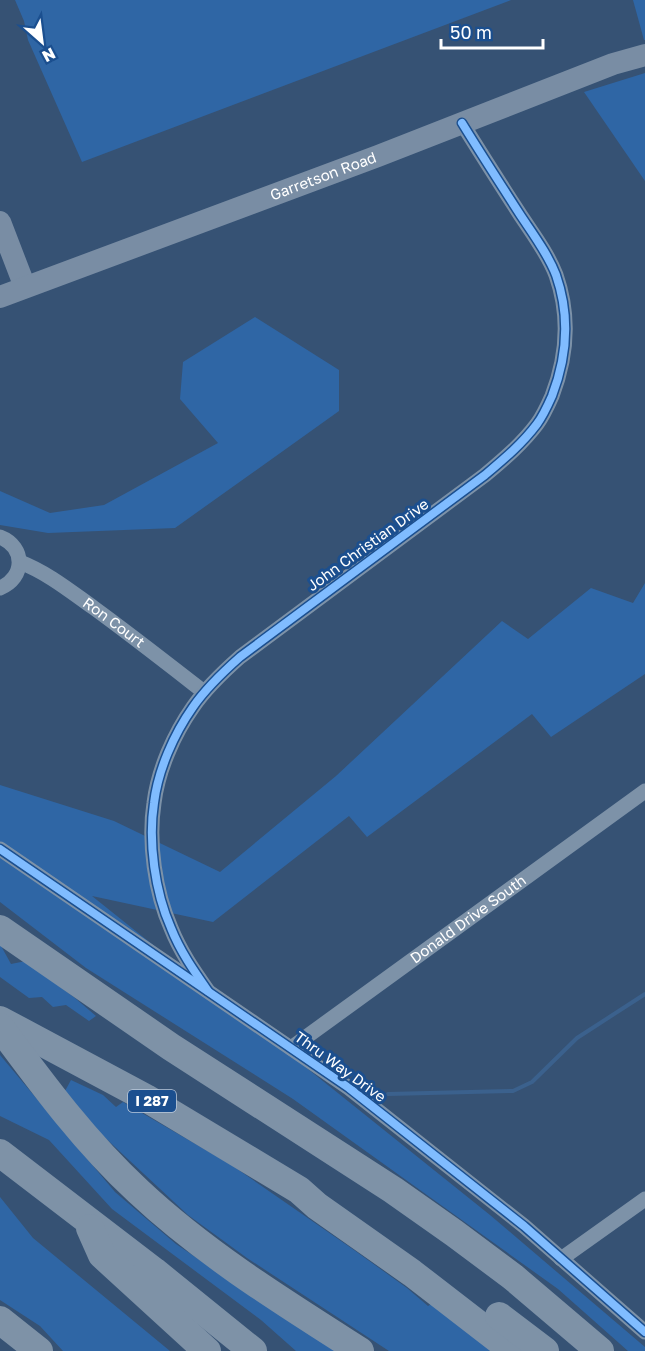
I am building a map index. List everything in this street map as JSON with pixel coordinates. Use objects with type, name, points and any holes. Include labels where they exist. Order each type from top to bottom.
[{"type":"highway","points":[[0,929],[171,1047],[393,1190],[513,1278],[600,1351]]},
{"type":"highway","name":"I 287","points":[[0,1020],[146,1098],[299,1190],[317,1206],[412,1273],[513,1351]]},
{"type":"highway","points":[[0,1027],[72,1122],[137,1191],[215,1255],[360,1351]]},
{"type":"highway","points":[[0,1153],[252,1351]]},
{"type":"highway","name":"I 287","points":[[299,1190],[324,1196],[453,1282],[545,1351]]},
{"type":"highway","points":[[87,1220],[102,1255],[207,1351]]},
{"type":"highway","points":[[0,1320],[39,1351]]},
{"type":"street","name":"Garretson Road","points":[[0,297],[368,160],[614,64],[645,56]]},
{"type":"street","name":"John Christian Drive","points":[[208,991],[186,960],[170,927],[156,877],[152,830],[153,803],[160,776],[169,752],[192,708],[204,692],[240,657],[485,475],[518,447],[539,422],[559,377],[565,347],[566,323],[555,273],[540,244],[462,123]]},
{"type":"street","points":[[0,222],[25,287]]},
{"type":"street","name":"Ron Court","points":[[0,537],[14,546],[20,562],[39,570],[54,580],[120,627],[204,692]]},
{"type":"street","points":[[0,588],[14,579],[20,562]]},
{"type":"street","name":"Donald Drive South","points":[[291,1048],[645,791]]},
{"type":"street","name":"Thru Way Drive","points":[[0,849],[357,1095],[524,1226],[645,1332]]},
{"type":"street","points":[[561,1259],[645,1199]]},
{"type":"shaded area","points":[[15,0],[511,0],[82,162],[28,40],[24,21]]},
{"type":"shaded area","points":[[633,0],[645,0],[645,40],[644,40]]},
{"type":"shaded area","points":[[645,73],[645,181],[584,92]]},
{"type":"shaded area","points":[[255,317],[339,370],[339,411],[175,528],[48,533],[0,525],[0,491],[50,513],[104,505],[218,443],[180,399],[183,362]]},
{"type":"shaded area","points":[[645,583],[645,674],[551,737],[532,714],[367,837],[349,816],[213,922],[92,896],[490,1215],[645,1347],[645,1351],[628,1351],[558,1289],[293,1099],[86,968],[0,902],[0,785],[114,821],[220,872],[336,776],[502,621],[528,639],[591,588],[633,603]]},
{"type":"shaded area","points":[[0,944],[11,964],[26,961],[96,1016],[89,1021],[66,1005],[53,1007],[42,997],[29,998],[0,977]]},
{"type":"shaded area","points":[[0,1055],[115,1192],[176,1244],[335,1351],[296,1351],[261,1320],[112,1209],[49,1140],[0,1116]]},
{"type":"shaded area","points":[[71,1080],[103,1095],[116,1107],[123,1102],[230,1164],[407,1288],[428,1306],[433,1303],[493,1351],[389,1351],[247,1258],[188,1215],[100,1133],[65,1091]]},
{"type":"shaded area","points":[[0,1197],[33,1238],[170,1351],[63,1351],[40,1326],[0,1300]]},
{"type":"waterway","points":[[388,1094],[513,1091],[532,1082],[577,1038],[645,994]]},
{"type":"cycle path","points":[[208,991],[188,961],[165,914],[154,867],[152,818],[156,791],[163,765],[179,729],[203,693],[240,657],[485,475],[512,451],[539,421],[557,381],[564,351],[565,321],[556,275],[540,244],[462,123]]},
{"type":"cycle path","points":[[0,849],[349,1088],[524,1226],[645,1332]]}]
